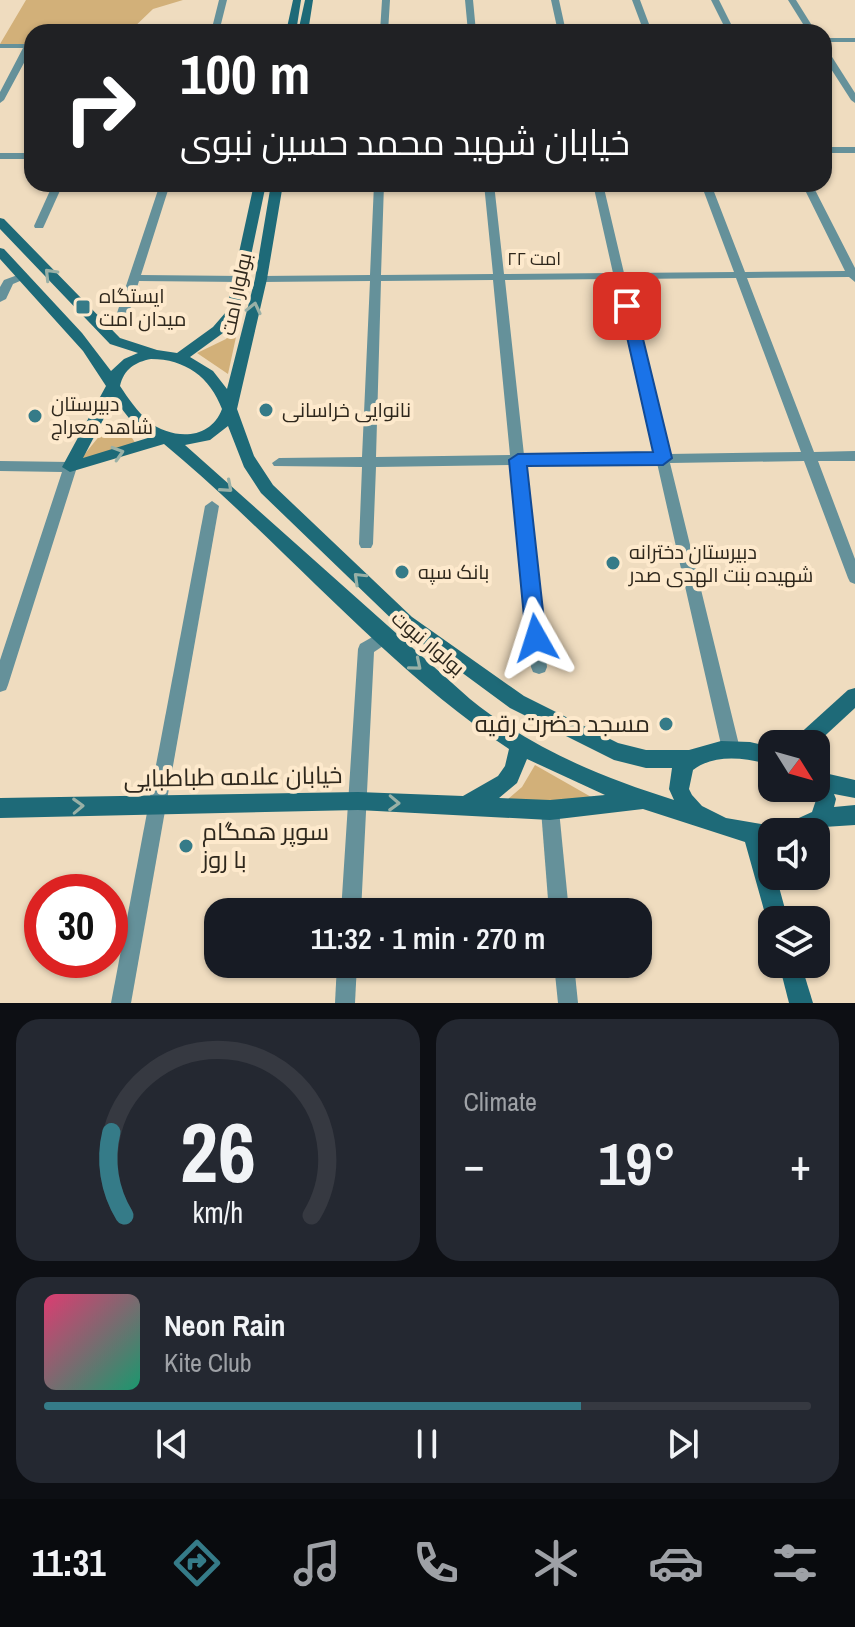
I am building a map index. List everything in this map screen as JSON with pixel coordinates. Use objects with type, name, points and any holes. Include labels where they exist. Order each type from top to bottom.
[{"type":"main road","points":[[292,24],[297,0]]},
{"type":"main road","points":[[304,24],[309,0]]},
{"type":"main road","name":"بولوار امت","points":[[180,357],[218,330],[232,313],[242,279],[258,192]]},
{"type":"main road","name":"بولوار امت","points":[[229,411],[261,279],[276,192]]},
{"type":"main road","points":[[0,222],[115,341],[154,354],[180,357],[213,380],[223,394],[229,411],[225,422],[199,439],[182,441],[166,438],[142,424],[125,407],[91,352],[0,252]]},
{"type":"main road","points":[[70,467],[113,388],[114,376],[122,366],[154,354]]},
{"type":"main road","name":"بولوار نبوت","points":[[229,411],[249,463],[267,489],[406,622],[517,702],[614,751],[646,759],[689,759],[731,749]]},
{"type":"main road","points":[[70,467],[166,438]]},
{"type":"main road","name":"بولوار نبوت","points":[[166,438],[243,501],[383,637],[490,726],[519,745],[641,802],[703,818],[726,830],[758,834]]},
{"type":"main road","points":[[817,730],[855,696]]},
{"type":"main road","name":"خیابان علامه طباطبایی","points":[[467,805],[505,785],[518,768],[519,745]]},
{"type":"main road","points":[[731,749],[758,754]]},
{"type":"main road","points":[[689,759],[680,772],[680,789],[688,805],[703,818]]},
{"type":"main road","points":[[830,784],[855,789]]},
{"type":"main road","name":"خیابان علامه طباطبایی","points":[[0,808],[358,801],[550,810],[641,802]]},
{"type":"main road","points":[[825,802],[821,818],[855,815]]},
{"type":"main road","points":[[794,978],[801,1003]]},
{"type":"street","points":[[217,24],[223,0]]},
{"type":"street","points":[[384,24],[386,0]]},
{"type":"street","points":[[469,0],[471,24]]},
{"type":"street","points":[[555,0],[560,24]]},
{"type":"street","points":[[636,0],[645,24]]},
{"type":"street","points":[[715,0],[727,24]]},
{"type":"street","points":[[792,0],[807,24]]},
{"type":"street","points":[[832,40],[855,40]]},
{"type":"street","points":[[0,46],[24,46]]},
{"type":"street","points":[[0,100],[24,57]]},
{"type":"street","points":[[832,64],[855,100]]},
{"type":"street","points":[[832,150],[855,150]]},
{"type":"street","points":[[0,156],[24,156]]},
{"type":"street","points":[[39,226],[54,192]]},
{"type":"street","points":[[122,316],[162,192]]},
{"type":"street","points":[[366,544],[379,192]]},
{"type":"street","points":[[490,192],[539,667]]},
{"type":"street","points":[[600,192],[731,749]]},
{"type":"street","points":[[709,192],[855,578]]},
{"type":"street","points":[[811,192],[854,276]]},
{"type":"street","points":[[0,299],[4,282],[23,276]]},
{"type":"street","name":"امت ۲۲","points":[[261,279],[854,276]]},
{"type":"street","points":[[134,278],[242,279]]},
{"type":"street","points":[[279,463],[855,456]]},
{"type":"street","points":[[0,466],[70,467],[0,685]]},
{"type":"street","points":[[121,1003],[212,506]]},
{"type":"street","points":[[352,898],[366,649],[383,637]]},
{"type":"street","points":[[550,810],[558,898]]},
{"type":"street","points":[[345,1003],[346,978]]},
{"type":"street","points":[[565,978],[568,1003]]},
{"type":"shaded area","points":[[26,0],[183,0],[153,9],[137,24],[24,24],[24,44],[0,44]]},
{"type":"shaded area","points":[[239,323],[228,374],[197,353],[226,339]]},
{"type":"shaded area","points":[[109,424],[130,435],[136,444],[80,460]]},
{"type":"shaded area","points":[[535,765],[600,802],[502,804],[522,787]]},
{"type":"place","name":"ایستگاه میدان امت","points":[[83,307]]},
{"type":"place","name":"نانوایی خراسانی","points":[[266,410]]},
{"type":"place","name":"دبیرستان شاهد معراج","points":[[35,416]]},
{"type":"place","name":"دبیرستان دخترانه شهیده بنت الهدی صدر","points":[[613,563]]},
{"type":"place","name":"بانک سپه","points":[[402,572]]},
{"type":"place","name":"مسجد حضرت رقیه","points":[[666,724]]},
{"type":"place","name":"سوپر همگام با روز","points":[[186,846]]},
{"type":"route","points":[[536,638],[518,460],[663,458],[627,306]]}]
